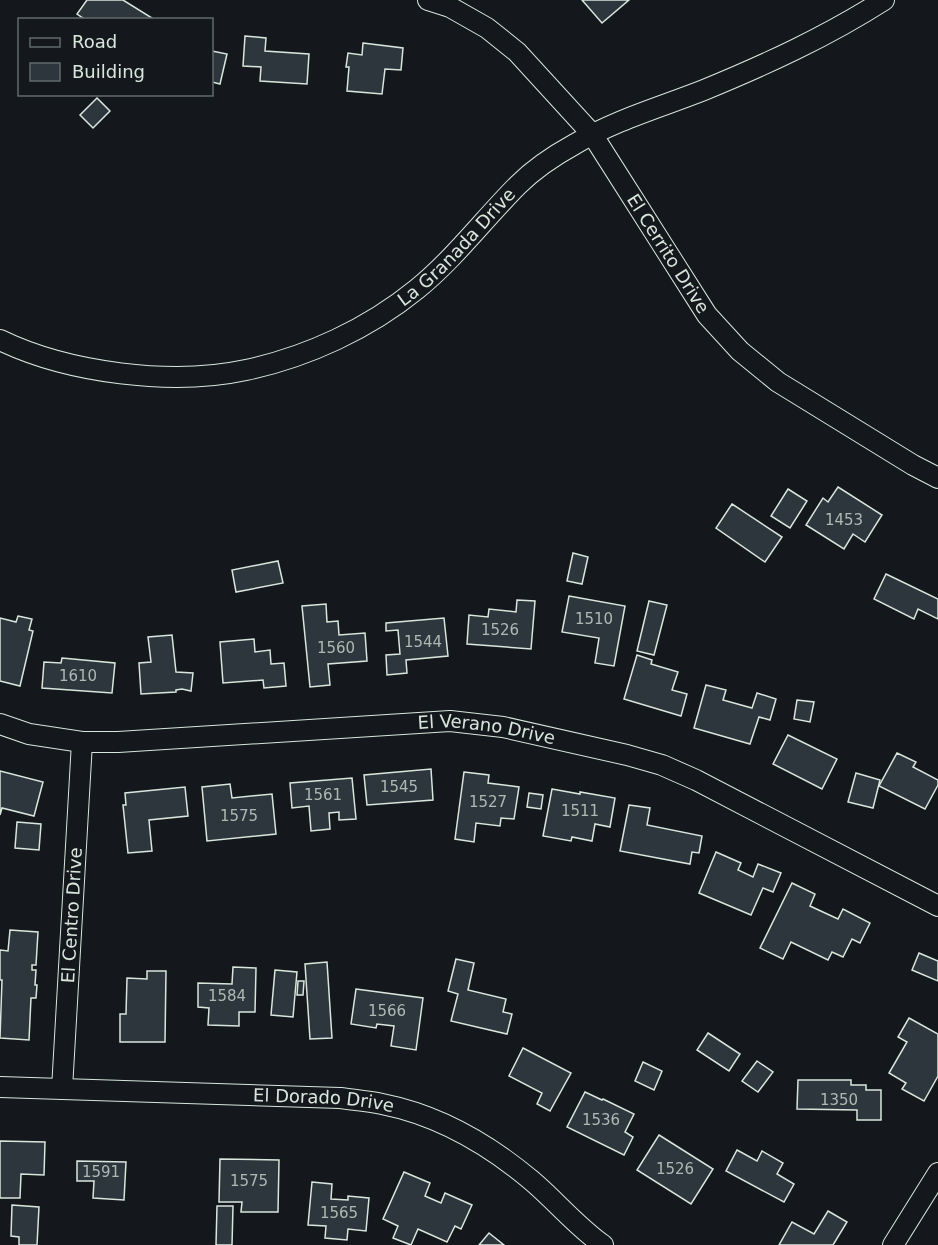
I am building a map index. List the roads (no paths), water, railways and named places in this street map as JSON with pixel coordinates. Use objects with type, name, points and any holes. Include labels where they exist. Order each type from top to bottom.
[{"type":"street","name":"El Cerrito Drive","points":[[428,0],[450,8],[487,28],[517,52],[592,134],[707,315],[740,351],[778,382],[912,465],[938,478]]},
{"type":"street","name":"La Granada Drive","points":[[0,340],[41,356],[82,367],[162,376],[203,376],[244,370],[288,359],[331,342],[375,319],[417,289],[467,240],[519,183],[550,158],[592,134],[627,118],[772,62],[841,27],[862,6],[884,0]]},
{"type":"street","name":"El Verano Drive","points":[[0,724],[29,734],[82,742],[118,742],[450,721],[503,727],[662,765],[696,780],[938,906]]},
{"type":"street","name":"El Centro Drive","points":[[62,1089],[82,742]]},
{"type":"street","name":"El Dorado Drive","points":[[0,1087],[340,1098],[382,1104],[420,1114],[463,1132],[501,1156],[533,1182],[586,1233],[603,1245]]},
{"type":"street","points":[[893,1245],[938,1173]]}]
